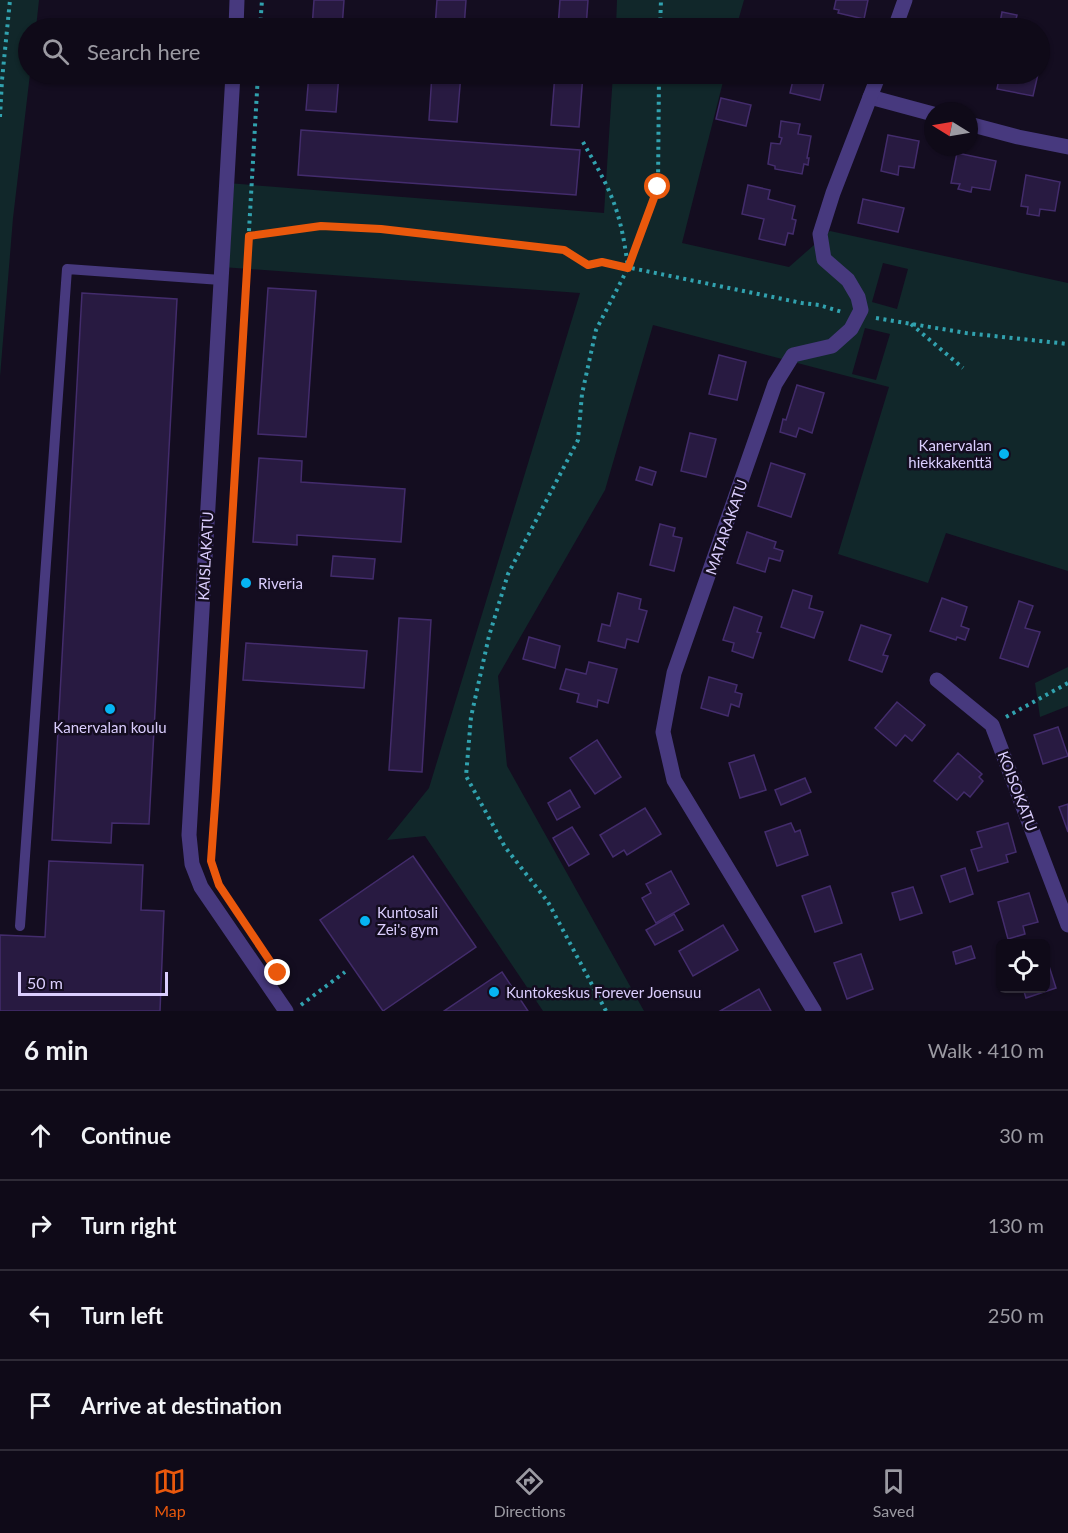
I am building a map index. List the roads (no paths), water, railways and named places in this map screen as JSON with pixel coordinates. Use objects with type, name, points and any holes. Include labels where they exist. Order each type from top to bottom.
[{"type":"street","points":[[236,18],[237,0]]},
{"type":"street","points":[[899,18],[905,0]]},
{"type":"street","name":"KAISLAKATU","points":[[232,84],[189,835],[192,864],[201,887],[293,1008]]},
{"type":"street","name":"MATARAKATU","points":[[814,1011],[674,780],[663,732],[674,673],[775,384],[793,355],[832,346],[851,329],[861,310],[858,297],[848,280],[824,259],[820,234],[833,193],[875,84]]},
{"type":"street","points":[[870,97],[924,112]]},
{"type":"street","points":[[978,126],[1068,147]]},
{"type":"street","name":"KOISOKATU","points":[[937,680],[993,725],[1068,925]]},
{"type":"lane","points":[[20,926],[68,268],[221,280]]},
{"type":"place","name":"Kanervalan hiekkakenttä","points":[[1004,454]]},
{"type":"place","name":"Riveria","points":[[246,583]]},
{"type":"place","name":"Kanervalan koulu","points":[[110,709]]},
{"type":"place","name":"Kuntosali Zei's gym","points":[[365,921]]},
{"type":"place","name":"Kuntokeskus Forever Joensuu","points":[[494,992]]}]
